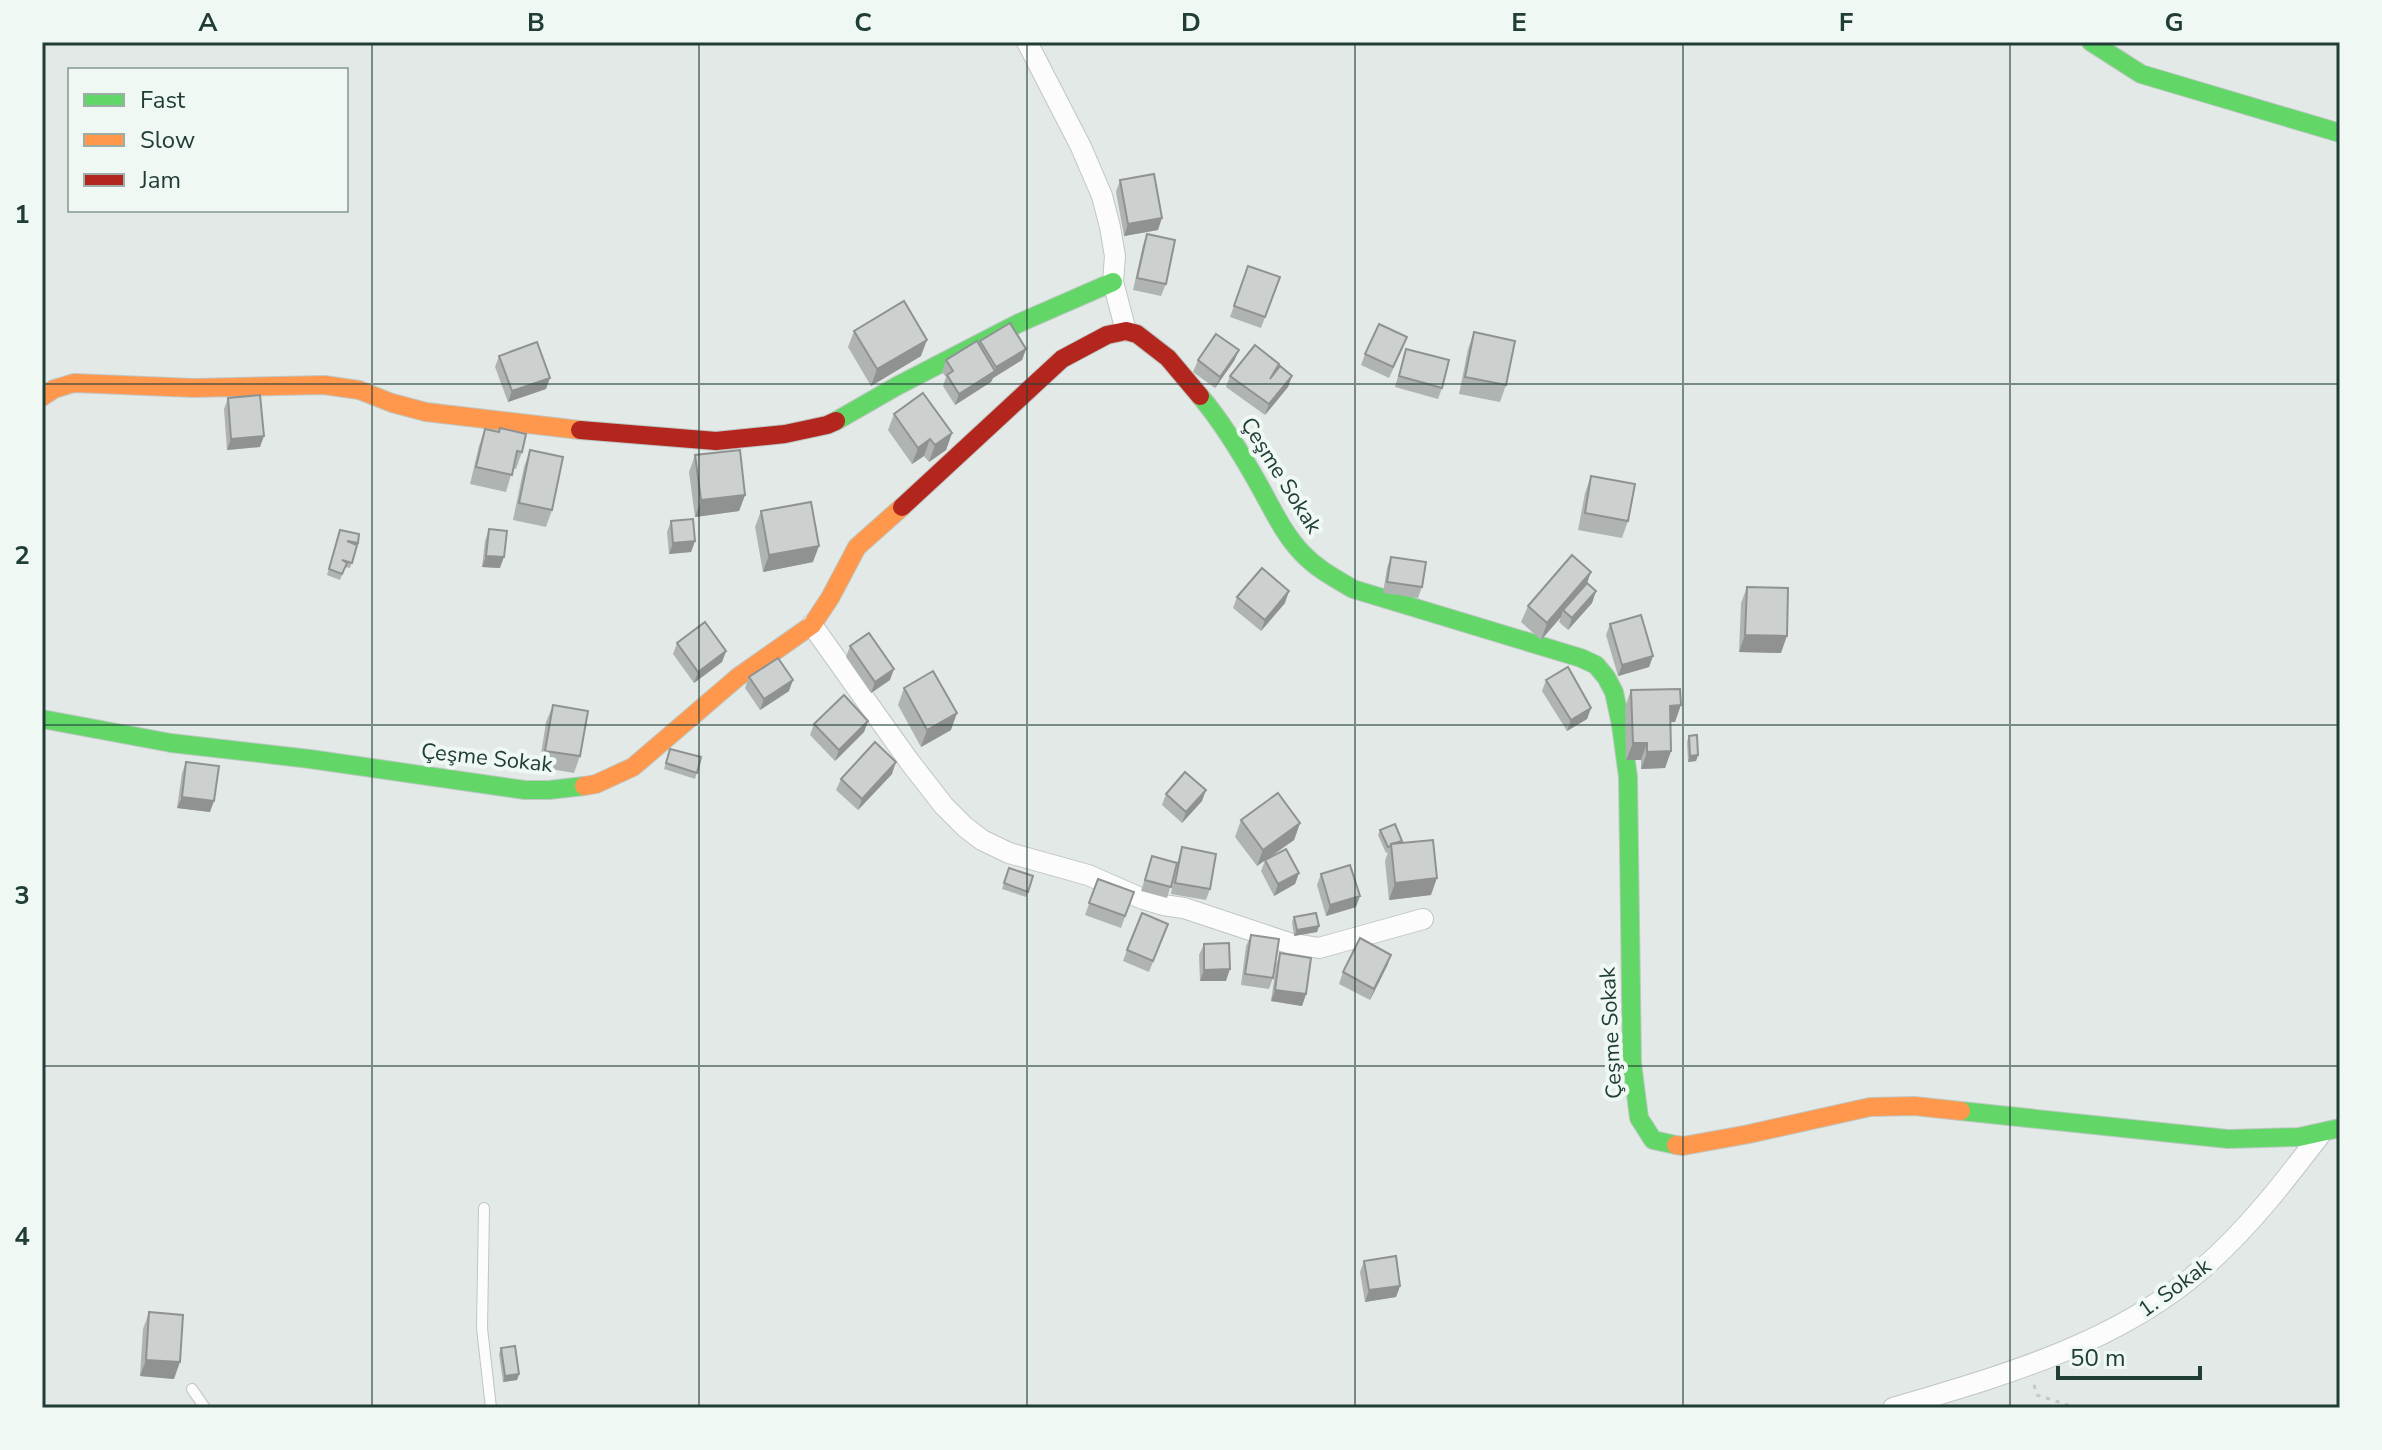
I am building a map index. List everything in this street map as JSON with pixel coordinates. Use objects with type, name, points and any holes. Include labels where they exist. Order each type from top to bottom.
[{"type":"street","points":[[1027,42],[1081,147],[1102,196],[1115,256],[1113,282],[1126,331]]},
{"type":"street","points":[[2091,42],[2141,74],[2340,133]]},
{"type":"street","points":[[42,397],[54,389],[74,383],[194,388],[324,385],[359,390],[426,412],[669,438],[745,439],[827,425],[1019,323],[1113,282]]},
{"type":"street","name":"Çeşme Sokak","points":[[42,719],[171,743],[310,759],[499,787],[537,790],[596,784],[633,767],[738,677],[812,625],[857,547],[1062,359],[1107,335],[1126,331],[1137,334],[1168,358],[1218,417],[1286,534],[1322,571],[1353,589],[1581,658],[1596,665],[1606,677],[1614,692],[1628,777],[1632,1063],[1639,1118],[1653,1140],[1683,1146],[1870,1107],[1914,1106],[2228,1139],[2320,1135],[2340,1128]]},
{"type":"street","points":[[812,625],[944,806],[974,834],[1009,853],[1088,875],[1143,899],[1184,908],[1289,943],[1319,948],[1423,919]]},
{"type":"street","name":"1. Sokak","points":[[1893,1408],[2053,1356],[2129,1320],[2201,1270],[2237,1237],[2276,1194],[2320,1135]]},
{"type":"lane","points":[[484,1208],[482,1328],[491,1408]]},
{"type":"lane","points":[[192,1389],[205,1408]]},
{"type":"path","points":[[2026,1365],[2037,1395],[2077,1408]]},
{"type":"building","points":[[1154,174],[1162,218],[1128,224],[1120,180]]},
{"type":"building","points":[[1147,234],[1175,240],[1166,284],[1137,278]]},
{"type":"building","points":[[1248,266],[1280,277],[1265,317],[1234,306]]},
{"type":"building","points":[[904,301],[927,340],[877,369],[854,331]]},
{"type":"building","points":[[1010,323],[1026,349],[996,367],[980,341]]},
{"type":"building","points":[[1379,324],[1407,337],[1393,367],[1365,354]]},
{"type":"building","points":[[1474,332],[1515,341],[1506,385],[1465,377]]},
{"type":"building","points":[[1216,334],[1239,350],[1220,377],[1198,360]]},
{"type":"building","points":[[977,341],[995,371],[959,394],[947,375],[953,371],[946,360]]},
{"type":"building","points":[[537,342],[550,378],[512,391],[499,356]]},
{"type":"building","points":[[1255,345],[1279,364],[1270,379],[1280,366],[1292,376],[1269,404],[1230,376]]},
{"type":"building","points":[[1406,349],[1449,360],[1442,388],[1399,376]]},
{"type":"building","points":[[923,393],[952,433],[935,445],[930,439],[918,448],[894,414]]},
{"type":"building","points":[[260,395],[264,436],[231,439],[228,398]]},
{"type":"building","points":[[500,428],[526,434],[522,452],[517,451],[512,475],[476,467],[485,429],[499,432]]},
{"type":"building","points":[[530,450],[563,457],[552,510],[519,503]]},
{"type":"building","points":[[740,450],[745,495],[701,500],[695,455]]},
{"type":"building","points":[[1591,476],[1635,484],[1628,521],[1585,513]]},
{"type":"building","points":[[811,502],[819,546],[769,555],[761,511]]},
{"type":"building","points":[[693,519],[695,541],[673,543],[671,521]]},
{"type":"building","points":[[489,529],[507,531],[504,557],[486,556]]},
{"type":"building","points":[[340,530],[359,534],[358,543],[347,541],[357,545],[352,563],[342,560],[347,563],[342,574],[329,569]]},
{"type":"building","points":[[1572,555],[1591,572],[1547,623],[1528,606]]},
{"type":"building","points":[[1391,557],[1426,562],[1422,587],[1387,582]]},
{"type":"building","points":[[1262,568],[1289,591],[1265,620],[1237,597]]},
{"type":"building","points":[[1587,583],[1596,591],[1572,618],[1563,610]]},
{"type":"building","points":[[1747,587],[1788,588],[1787,636],[1745,635]]},
{"type":"building","points":[[1641,615],[1653,656],[1622,665],[1610,624]]},
{"type":"building","points":[[705,622],[726,651],[698,672],[677,643]]},
{"type":"building","points":[[869,633],[894,669],[875,682],[850,646]]},
{"type":"building","points":[[778,658],[793,680],[764,699],[749,677]]},
{"type":"building","points":[[1568,667],[1591,708],[1571,720],[1546,680]]},
{"type":"building","points":[[933,671],[957,713],[927,730],[904,688]]},
{"type":"building","points":[[1680,689],[1681,705],[1670,706],[1671,751],[1647,752],[1647,743],[1633,743],[1631,690]]},
{"type":"building","points":[[844,695],[868,721],[839,750],[814,724]]},
{"type":"building","points":[[553,705],[588,711],[580,756],[545,751]]},
{"type":"building","points":[[1697,735],[1698,755],[1690,756],[1689,736]]},
{"type":"building","points":[[875,742],[896,762],[862,799],[841,779]]},
{"type":"building","points":[[670,749],[701,757],[697,773],[666,763]]},
{"type":"building","points":[[186,762],[219,766],[214,801],[182,797]]},
{"type":"building","points":[[1185,772],[1206,790],[1186,812],[1166,794]]},
{"type":"building","points":[[1278,793],[1300,823],[1263,850],[1241,820]]},
{"type":"building","points":[[1395,824],[1402,841],[1388,847],[1380,830]]},
{"type":"building","points":[[1433,840],[1437,878],[1395,883],[1391,844]]},
{"type":"building","points":[[1182,847],[1216,854],[1210,889],[1175,883]]},
{"type":"building","points":[[1286,849],[1299,873],[1278,884],[1265,860]]},
{"type":"building","points":[[1152,856],[1177,863],[1171,887],[1145,880]]},
{"type":"building","points":[[1350,865],[1360,896],[1330,905],[1321,874]]},
{"type":"building","points":[[1009,868],[1033,876],[1028,892],[1004,883]]},
{"type":"building","points":[[1098,879],[1134,892],[1125,916],[1089,903]]},
{"type":"building","points":[[1142,913],[1168,924],[1153,961],[1127,950]]},
{"type":"building","points":[[1316,913],[1319,926],[1297,930],[1294,917]]},
{"type":"building","points":[[1251,935],[1279,939],[1273,978],[1245,974]]},
{"type":"building","points":[[1360,938],[1391,955],[1374,989],[1343,972]]},
{"type":"building","points":[[1229,943],[1230,969],[1204,970],[1204,944]]},
{"type":"building","points":[[1280,953],[1311,958],[1306,994],[1275,990]]},
{"type":"building","points":[[1396,1256],[1400,1286],[1369,1290],[1364,1261]]},
{"type":"building","points":[[149,1312],[183,1315],[180,1362],[146,1360]]},
{"type":"building","points":[[515,1346],[519,1374],[505,1376],[501,1348]]},
{"type":"traffic: fast","points":[[2091,42],[2141,74],[2340,133]]},
{"type":"traffic: fast","points":[[836,421],[1019,323],[1113,282]]},
{"type":"traffic: fast","points":[[1200,396],[1231,439],[1289,537],[1320,569],[1353,589],[1581,658],[1596,665],[1606,677],[1614,692],[1628,777],[1632,1063],[1639,1118],[1653,1140],[1676,1145]]},
{"type":"traffic: fast","points":[[42,719],[171,743],[310,759],[525,790],[584,786]]},
{"type":"traffic: fast","points":[[1961,1111],[2228,1139],[2299,1137],[2340,1128]]},
{"type":"traffic: slow","points":[[42,397],[54,389],[74,383],[194,388],[324,385],[359,390],[426,412],[580,430]]},
{"type":"traffic: slow","points":[[584,786],[596,784],[633,767],[738,677],[812,625],[857,547],[902,507]]},
{"type":"traffic: slow","points":[[1676,1145],[1749,1134],[1870,1107],[1914,1106],[1961,1111]]},
{"type":"traffic: jam","points":[[902,507],[1062,359],[1107,335],[1126,331],[1137,334],[1168,358],[1200,396]]},
{"type":"traffic: jam","points":[[580,430],[716,441],[785,434],[836,421]]}]
